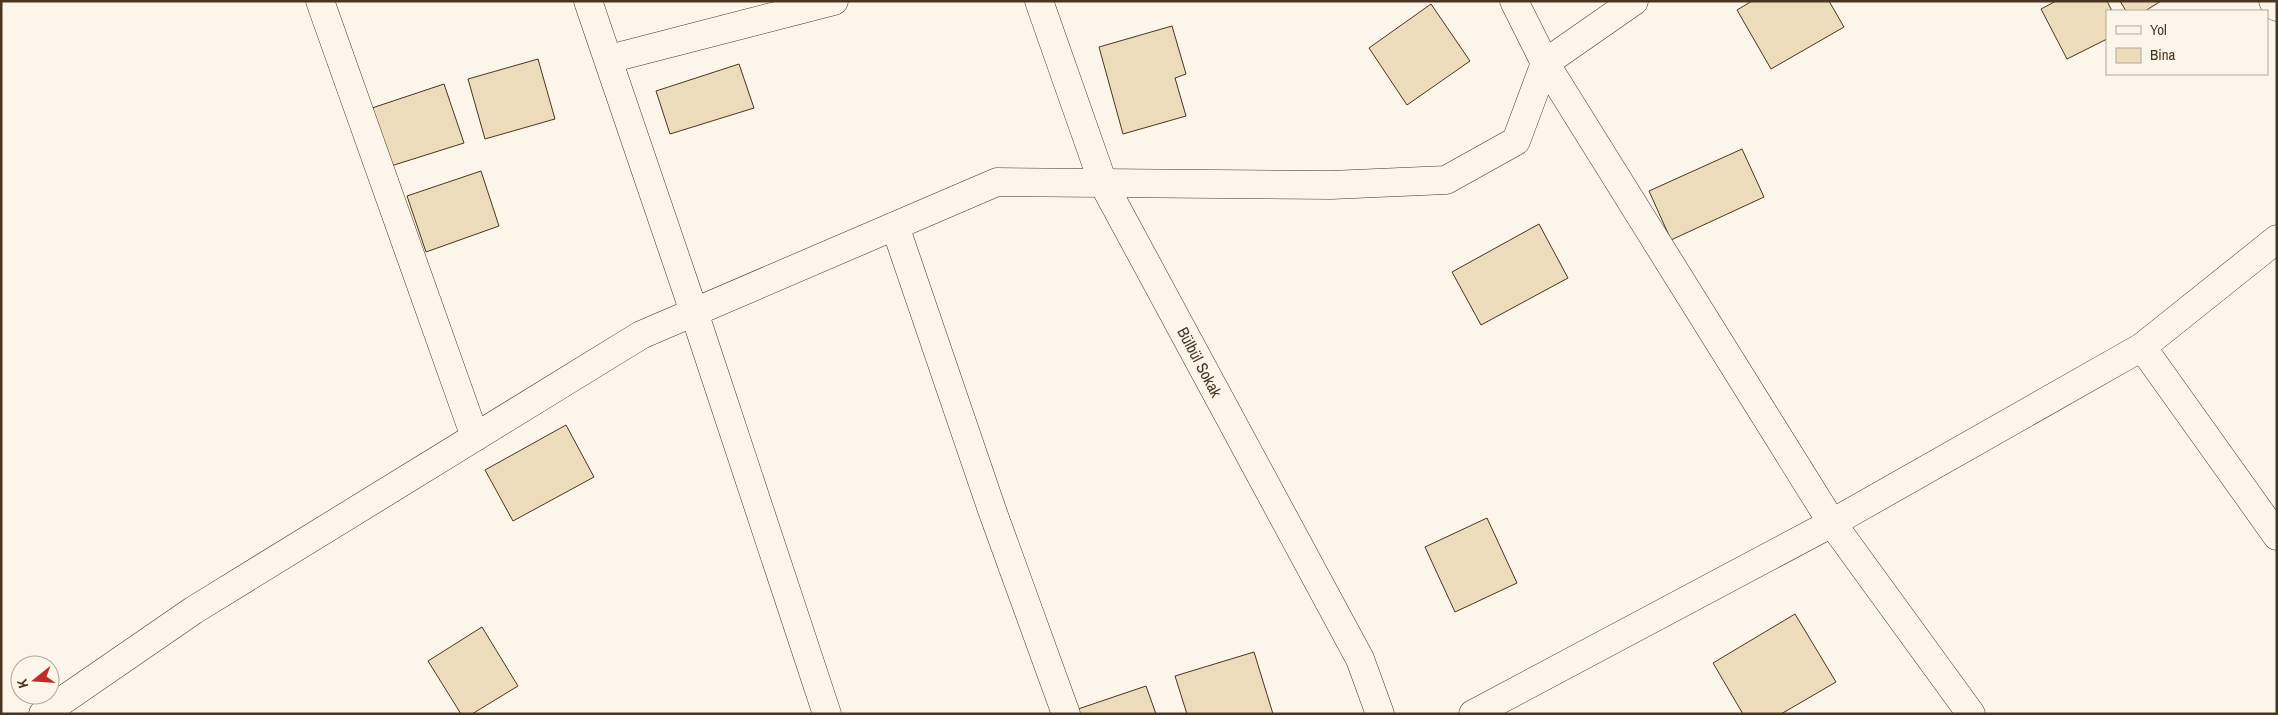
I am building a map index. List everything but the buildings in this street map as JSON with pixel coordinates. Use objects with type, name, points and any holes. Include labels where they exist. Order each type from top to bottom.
[{"type":"street","points":[[320,1],[475,437]]},
{"type":"street","points":[[588,1],[694,312],[827,714]]},
{"type":"street","points":[[609,59],[834,1]]},
{"type":"street","name":"Bülbül Sokak","points":[[1039,1],[1103,183],[1360,659],[1380,714]]},
{"type":"street","points":[[1514,1],[1545,63],[1832,523],[1971,714]]},
{"type":"street","points":[[43,714],[194,610],[641,335],[997,182],[1331,185],[1446,180],[1516,141],[1545,63],[1634,1]]},
{"type":"street","points":[[2273,1],[2277,7]]},
{"type":"street","points":[[895,226],[992,510],[1066,714]]},
{"type":"street","points":[[1472,714],[1832,523],[2142,348],[2277,239]]},
{"type":"street","points":[[2142,348],[2277,536]]}]
